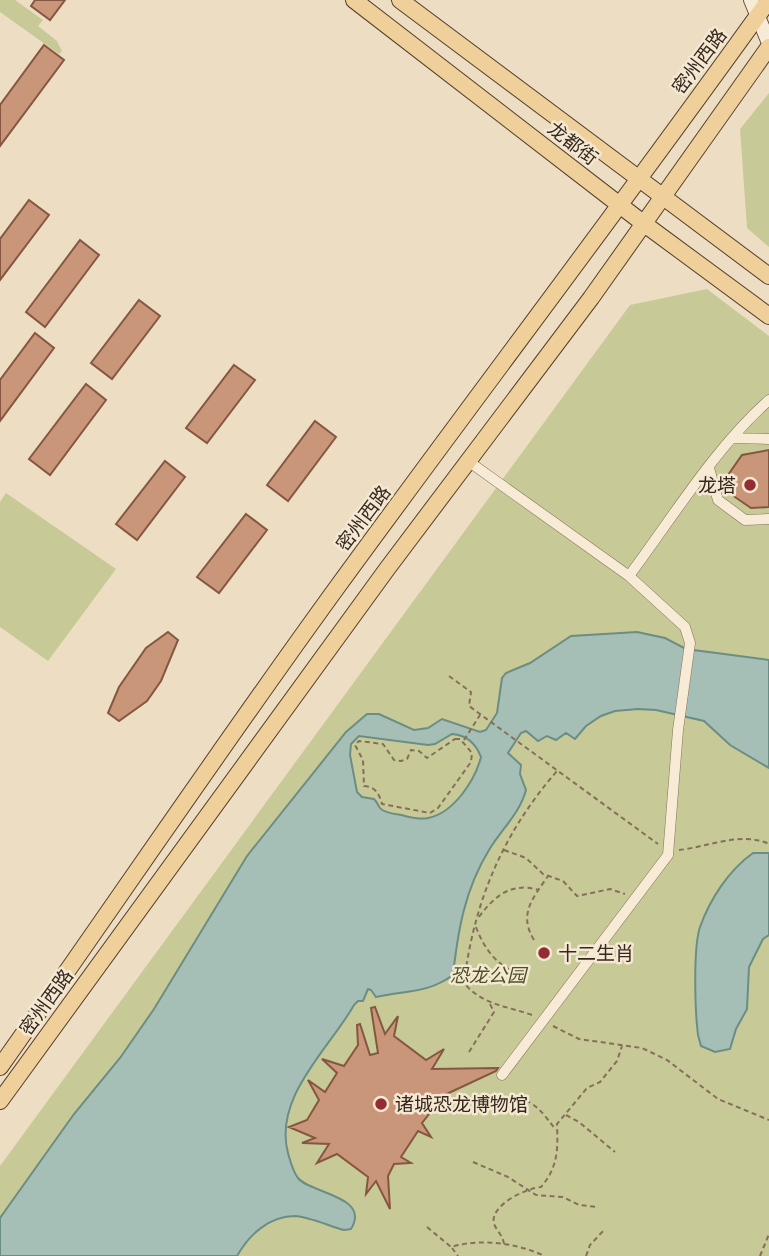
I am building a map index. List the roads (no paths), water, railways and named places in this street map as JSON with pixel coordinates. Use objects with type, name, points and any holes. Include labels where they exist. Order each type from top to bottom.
[{"type":"main road","name":"龙都街","points":[[354,0],[618,205],[769,316]]},
{"type":"main road","name":"龙都街","points":[[400,0],[769,276]]},
{"type":"main road","points":[[751,0],[769,45]]},
{"type":"main road","name":"密州西路","points":[[0,1068],[337,587],[565,282],[637,178],[769,0]]},
{"type":"main road","name":"密州西路","points":[[0,1101],[378,580],[591,298],[769,45]]},
{"type":"street","points":[[629,576],[732,438],[769,400]]},
{"type":"street","points":[[732,438],[769,439]]},
{"type":"street","points":[[468,461],[629,576],[685,627],[690,643],[678,730],[668,852],[502,1075]]},
{"type":"street","points":[[709,468],[718,500],[745,520],[769,519]]},
{"type":"water","points":[[637,632],[665,638],[686,649],[769,660],[769,768],[730,745],[704,721],[656,710],[615,711],[601,716],[586,726],[575,739],[566,733],[556,740],[547,736],[538,741],[526,731],[521,733],[508,753],[521,765],[520,774],[526,790],[510,821],[489,850],[468,895],[460,926],[453,975],[434,985],[376,997],[368,989],[363,1001],[354,1005],[306,1074],[289,1112],[286,1132],[288,1153],[295,1173],[305,1183],[337,1197],[353,1209],[355,1218],[351,1229],[344,1230],[295,1216],[277,1219],[261,1228],[247,1241],[237,1256],[0,1256],[0,1218],[74,1114],[120,1058],[154,1009],[247,856],[346,732],[367,714],[379,714],[414,730],[428,728],[442,719],[480,732],[486,730],[497,713],[502,678],[506,673],[530,663],[571,636]],"holes":[[[452,734],[470,741],[481,757],[474,776],[455,803],[446,810],[422,819],[390,813],[382,810],[374,799],[362,797],[357,792],[350,755],[351,744],[359,736],[428,745]]]},
{"type":"water","points":[[753,853],[769,853],[769,935],[763,939],[749,967],[747,1009],[736,1029],[730,1049],[715,1052],[701,1046],[698,1035],[695,980],[698,937],[704,916],[721,886]]},
{"type":"place","name":"龙塔","points":[[750,485]]},
{"type":"place","name":"十二生肖","points":[[544,953]]},
{"type":"place","name":"诸城恐龙博物馆","points":[[381,1104]]},
{"type":"park label","name":"恐龙公园","points":[[488,975]]}]
